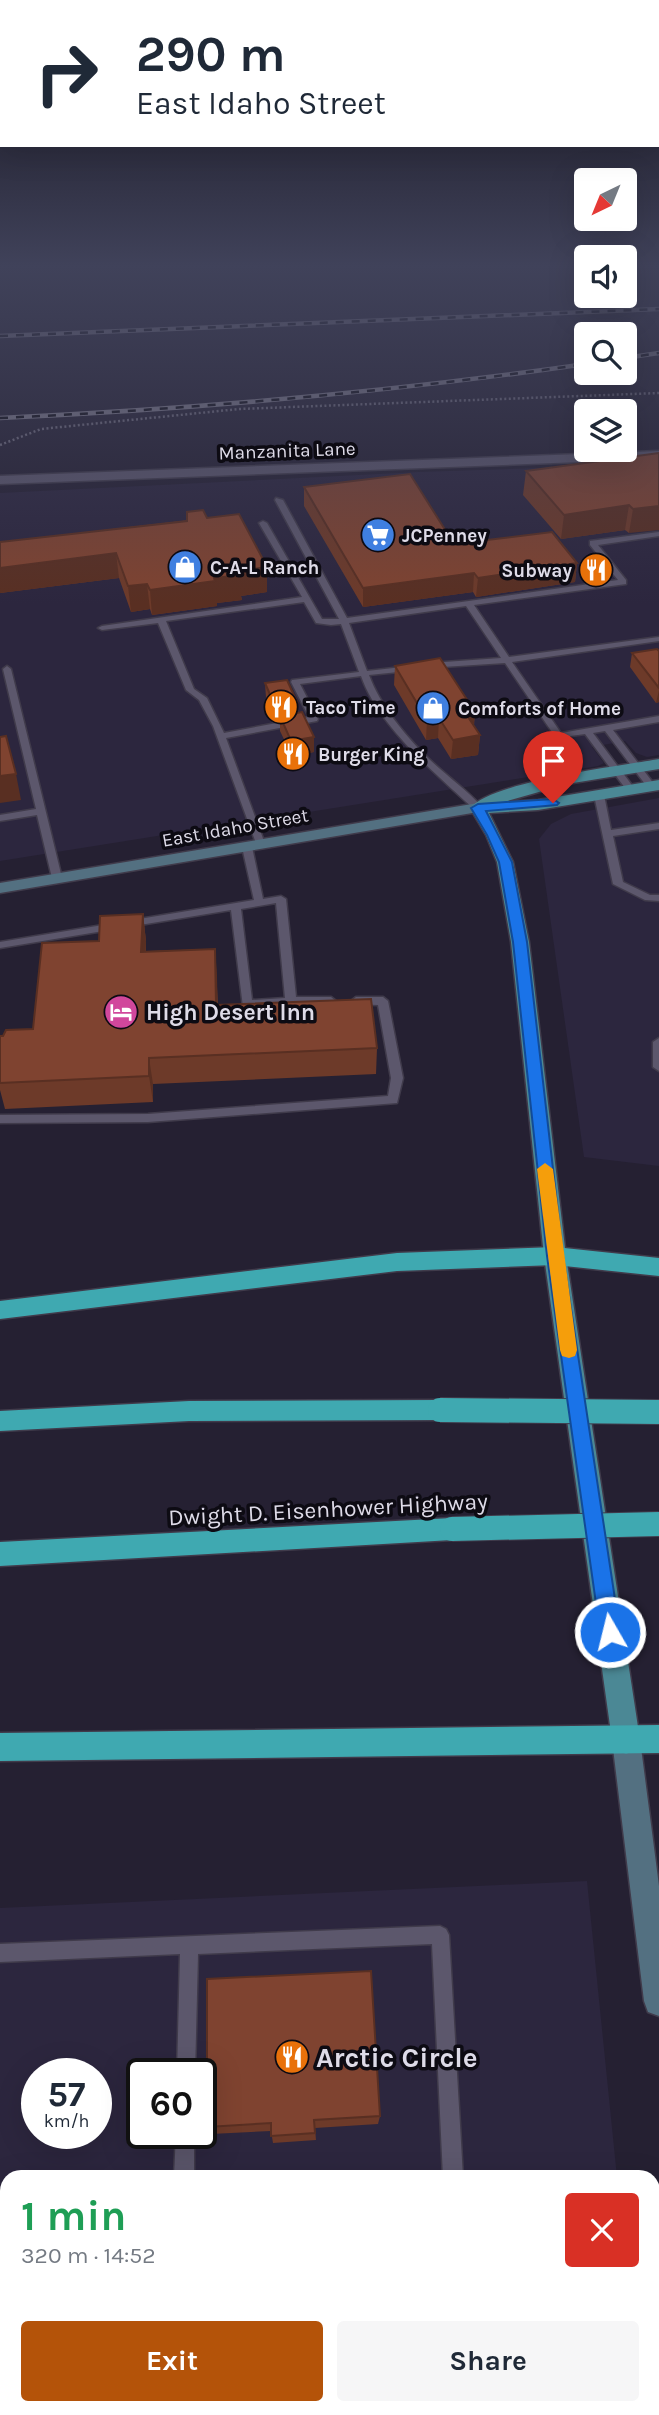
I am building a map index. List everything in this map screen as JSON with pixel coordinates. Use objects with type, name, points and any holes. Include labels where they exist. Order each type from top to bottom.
[{"type":"highway","points":[[0,1310],[397,1262],[555,1256],[659,1267]]},
{"type":"highway","points":[[0,1420],[189,1411],[659,1412]]},
{"type":"highway","name":"Dwight D. Eisenhower Highway","points":[[0,1554],[452,1529],[659,1524]]},
{"type":"highway","points":[[0,1747],[659,1739]]},
{"type":"main road","name":"East Idaho Street","points":[[478,808],[514,791],[541,784],[659,764]]},
{"type":"main road","name":"East Idaho Street","points":[[478,808],[530,806],[655,785]]},
{"type":"main road","points":[[478,808],[494,835],[505,862],[520,942],[555,1256],[626,1740]]},
{"type":"street","name":"Manzanita Lane","points":[[0,480],[659,455]]},
{"type":"street","name":"East Idaho Street","points":[[0,888],[478,808]]},
{"type":"street","points":[[626,1740],[659,2001]]},
{"type":"lane","points":[[279,500],[344,621],[362,672],[393,723],[438,774],[478,808]]},
{"type":"lane","points":[[262,523],[319,621],[331,623],[623,582],[593,543],[659,534]]},
{"type":"lane","points":[[102,628],[307,600]]},
{"type":"lane","points":[[468,603],[559,736],[659,719]]},
{"type":"lane","points":[[161,620],[190,690],[203,698],[220,736],[254,845],[259,902]]},
{"type":"lane","points":[[220,736],[314,719],[295,682],[362,672],[508,660],[659,639]]},
{"type":"lane","points":[[7,668],[57,878]]},
{"type":"lane","points":[[607,728],[637,768],[655,785]]},
{"type":"lane","points":[[587,731],[631,790]]},
{"type":"lane","points":[[599,795],[618,884],[649,898],[659,898]]},
{"type":"lane","points":[[0,818],[42,811]]},
{"type":"lane","points":[[607,834],[659,826]]},
{"type":"lane","points":[[0,945],[281,899],[291,1001]]},
{"type":"lane","points":[[0,1119],[148,1118],[393,1100],[397,1077],[383,1001],[247,1004],[236,906]]},
{"type":"lane","points":[[659,1042],[659,1067]]},
{"type":"lane","points":[[0,1953],[440,1935],[453,2170]]},
{"type":"lane","points":[[186,2058],[189,1946]]},
{"type":"lane","points":[[184,2170],[185,2149]]},
{"type":"path","points":[[0,445],[41,429],[168,419],[240,410],[659,393]]},
{"type":"shaded area","points":[[659,464],[659,755],[647,757],[636,753],[625,741],[592,747],[604,763],[598,766],[0,861],[0,493],[418,472]]},
{"type":"shaded area","points":[[659,798],[659,1166],[584,1157],[539,839],[551,824],[571,814]]},
{"type":"shaded area","points":[[587,1881],[616,2170],[0,2170],[0,1908]]},
{"type":"building","points":[[659,453],[659,506],[633,509],[629,505],[564,515],[526,471],[592,462],[637,462],[637,456]]},
{"type":"building","points":[[410,474],[454,544],[552,532],[577,563],[478,578],[474,573],[363,588],[304,487]]},
{"type":"building","points":[[203,510],[207,518],[239,514],[267,567],[238,571],[240,575],[214,578],[215,581],[150,590],[147,584],[128,586],[116,553],[0,568],[0,542],[187,521],[187,512]]},
{"type":"building","points":[[657,649],[659,651],[659,688],[632,653]]},
{"type":"building","points":[[440,658],[475,712],[466,714],[480,735],[453,740],[439,718],[427,720],[395,666]]},
{"type":"building","points":[[287,680],[297,702],[275,706],[265,683]]},
{"type":"building","points":[[302,712],[314,737],[291,741],[280,716]]},
{"type":"building","points":[[6,736],[16,774],[0,776],[0,737]]},
{"type":"building","name":"High Desert Inn","points":[[143,914],[141,952],[215,949],[216,1005],[371,999],[377,1048],[149,1058],[149,1076],[0,1083],[0,1036],[3,1036],[6,1030],[33,1029],[42,943],[99,941],[100,916]]},
{"type":"building","name":"Arctic Circle","points":[[371,1971],[380,2116],[314,2120],[315,2133],[271,2136],[271,2123],[217,2126],[217,2058],[207,2058],[207,1979]]},
{"type":"railway","points":[[0,418],[293,398],[473,379]]},
{"type":"slow traffic","points":[[545,1169],[569,1350]]},
{"type":"place","name":"JCPenney","points":[[378,535]]},
{"type":"place","name":"C-A-L Ranch","points":[[185,567]]},
{"type":"place","name":"Subway","points":[[596,570]]},
{"type":"place","name":"Taco Time","points":[[281,707]]},
{"type":"place","name":"Comforts of Home","points":[[433,708]]},
{"type":"place","name":"Burger King","points":[[293,754]]},
{"type":"place","name":"High Desert Inn","points":[[121,1012]]},
{"type":"place","name":"Arctic Circle","points":[[292,2057]]},
{"type":"route","points":[[553,803],[478,808],[494,835],[505,862],[520,942],[555,1256],[610,1632]]}]
